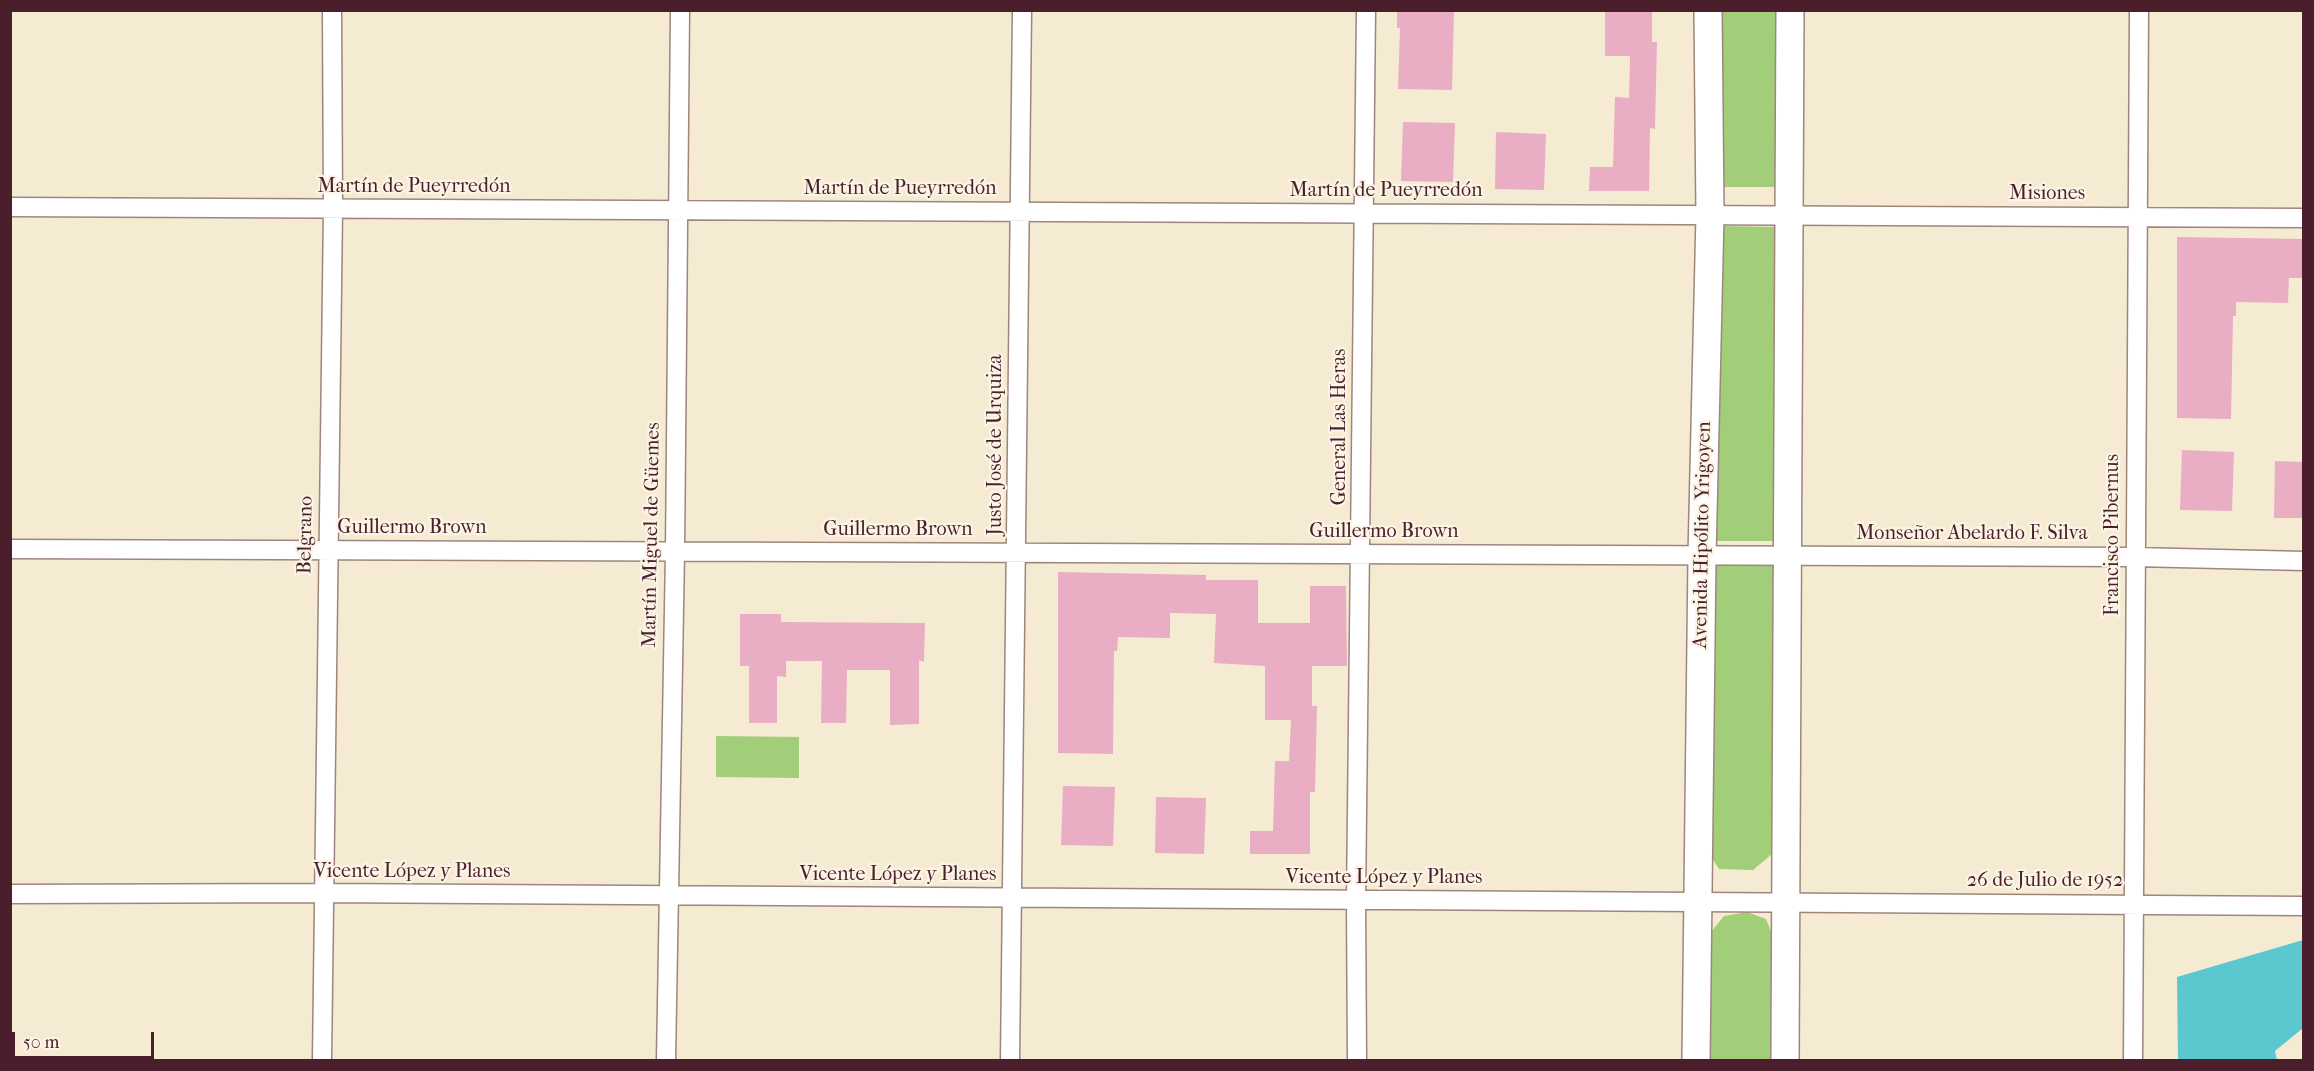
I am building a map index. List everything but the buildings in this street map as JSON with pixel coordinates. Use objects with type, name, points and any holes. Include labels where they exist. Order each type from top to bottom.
[{"type":"main road","name":"Avenida Hipólito Yrigoyen","points":[[1696,1060],[1702,556],[1710,215],[1708,10]]},
{"type":"main road","points":[[1785,1060],[1785,556],[1790,216],[1790,10]]},
{"type":"street","name":"Belgrano","points":[[322,1060],[326,893],[333,209],[332,10]]},
{"type":"street","name":"Martín Miguel de Güemes","points":[[666,1060],[675,552],[680,10]]},
{"type":"street","name":"Justo José de Urquiza","points":[[1010,1060],[1010,898],[1017,553],[1022,10]]},
{"type":"street","name":"General Las Heras","points":[[1357,1060],[1356,901],[1366,10]]},
{"type":"street","name":"Francisco Pibernus","points":[[2133,1060],[2136,217],[2139,10]]},
{"type":"street","name":"Martín de Pueyrredón","points":[[10,207],[1790,216]]},
{"type":"street","name":"Misiones","points":[[1790,216],[2304,218]]},
{"type":"street","name":"Guillermo Brown","points":[[10,549],[1785,556]]},
{"type":"street","name":"Monseñor Abelardo F. Silva","points":[[1785,556],[2304,561]]},
{"type":"street","name":"Vicente López y Planes","points":[[10,894],[326,893],[668,897],[1786,902]]},
{"type":"street","name":"26 de Julio de 1952","points":[[1786,902],[2304,906]]},
{"type":"green space","points":[[1719,11],[1776,11],[1777,187],[1721,187]]},
{"type":"green space","points":[[1720,226],[1778,227],[1774,541],[1716,541]]},
{"type":"green space","points":[[1713,563],[1774,563],[1773,853],[1753,870],[1719,869],[1708,852]]},
{"type":"green space","points":[[716,736],[799,737],[799,778],[716,777]]},
{"type":"green space","points":[[1747,912],[1766,919],[1776,944],[1775,1060],[1709,1060],[1711,932],[1724,916]]},
{"type":"water","points":[[2303,940],[2303,1028],[2275,1051],[2277,1060],[2178,1060],[2177,977]]}]
